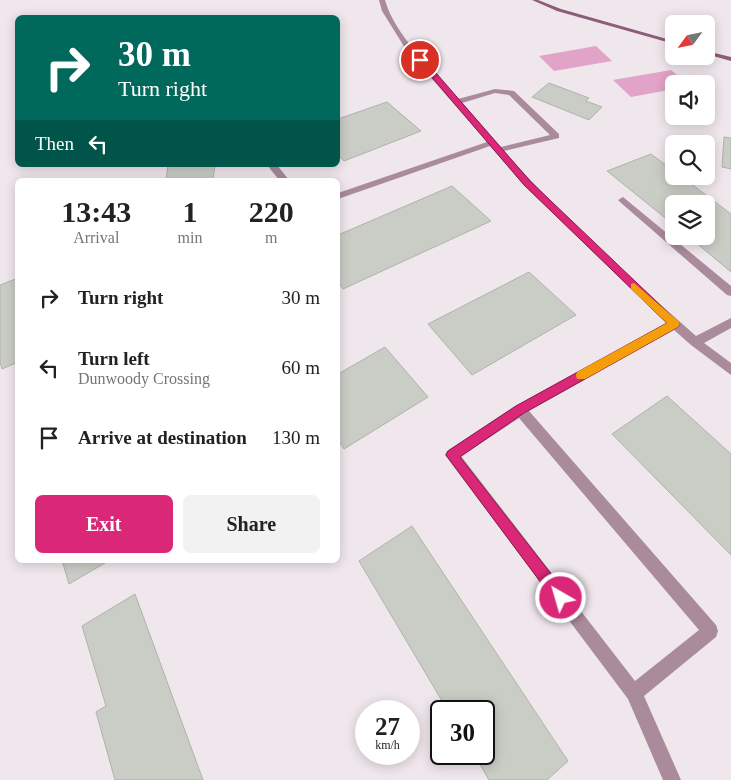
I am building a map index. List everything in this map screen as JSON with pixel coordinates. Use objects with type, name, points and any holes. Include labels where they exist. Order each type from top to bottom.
[{"type":"street","points":[[382,0],[384,11],[408,46],[527,183],[674,324],[731,370]]},
{"type":"street","points":[[456,102],[495,91],[511,93],[556,136],[498,150]]},
{"type":"street","points":[[340,195],[492,142]]},
{"type":"street","points":[[274,167],[282,178]]},
{"type":"street","points":[[623,200],[731,292]]},
{"type":"street","points":[[672,780],[634,693],[452,455],[520,410],[674,324]]},
{"type":"street","points":[[695,342],[731,324]]},
{"type":"street","points":[[520,410],[710,630],[634,693]]},
{"type":"shaded area","points":[[596,46],[612,61],[554,71],[539,56]]},
{"type":"shaded area","points":[[671,70],[677,75],[665,75],[665,91],[631,97],[613,80]]},
{"type":"building","points":[[549,83],[589,98],[586,101],[602,107],[589,120],[532,97]]},
{"type":"building","points":[[387,102],[421,131],[344,161],[340,157],[340,118]]},
{"type":"building","points":[[724,137],[731,138],[731,169],[722,167]]},
{"type":"building","points":[[651,154],[665,164],[665,185],[693,185],[706,195],[665,195],[665,218],[607,171]]},
{"type":"building","points":[[168,167],[215,167],[213,178],[166,178]]},
{"type":"building","points":[[452,186],[491,221],[343,289],[340,285],[340,234]]},
{"type":"building","points":[[715,202],[731,214],[731,272],[699,245],[715,245]]},
{"type":"building","points":[[529,272],[576,315],[472,375],[428,324]]},
{"type":"building","points":[[15,279],[15,363],[2,369],[0,362],[0,285]]},
{"type":"building","points":[[385,347],[428,397],[344,449],[340,443],[340,373]]},
{"type":"building","points":[[667,396],[731,454],[731,555],[612,434]]},
{"type":"building","points":[[412,526],[568,761],[547,780],[489,780],[480,765],[495,765],[495,700],[441,700],[359,561]]},
{"type":"building","points":[[63,563],[105,563],[69,584]]},
{"type":"building","points":[[135,594],[203,780],[115,780],[96,712],[106,706],[82,626]]},
{"type":"waterway","points":[[534,0],[559,10],[665,40]]},
{"type":"waterway","points":[[715,55],[731,59]]},
{"type":"slow traffic","points":[[581,375],[674,324],[634,287]]},
{"type":"route","points":[[420,60],[527,183],[674,324],[520,410],[452,455],[561,598]]}]
